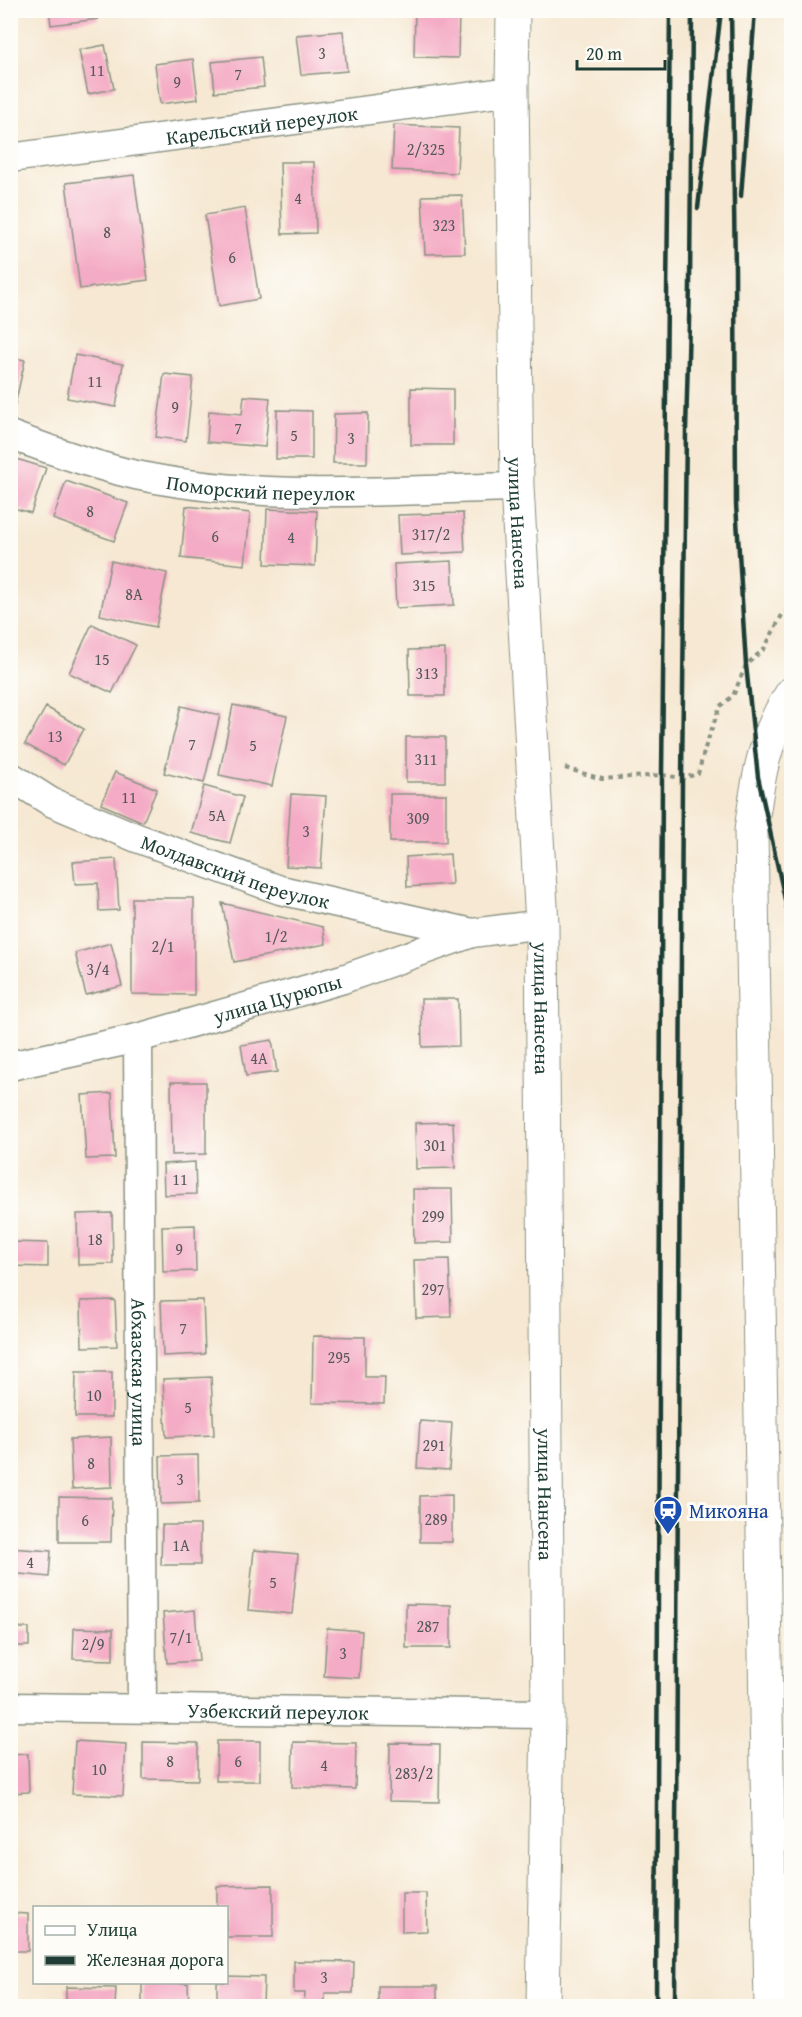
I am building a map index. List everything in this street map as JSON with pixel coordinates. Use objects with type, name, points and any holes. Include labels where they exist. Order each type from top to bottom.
[{"type":"main road","name":"улица Нансена","points":[[513,10],[517,487],[542,924],[548,1714],[543,2007]]},
{"type":"main road","points":[[771,2007],[751,831],[758,777],[774,726],[792,693]]},
{"type":"street","name":"Карельский переулок","points":[[10,158],[512,91]]},
{"type":"street","name":"Поморский переулок","points":[[10,435],[48,449],[136,475],[203,485],[288,493],[517,487]]},
{"type":"street","name":"Молдавский переулок","points":[[10,776],[51,802],[137,838],[280,890],[472,933]]},
{"type":"street","name":"улица Цурюпы","points":[[10,1066],[138,1038],[343,979],[472,933],[542,924]]},
{"type":"street","name":"Абхазская улица","points":[[138,1038],[142,1708]]},
{"type":"street","name":"Узбекский переулок","points":[[10,1707],[548,1714]]},
{"type":"path","points":[[532,759],[602,779],[662,775],[682,778],[698,774],[720,706],[733,696],[746,665],[764,649],[782,615],[792,608]]},
{"type":"building","points":[[49,10],[97,10],[98,19],[51,25]]},
{"type":"building","points":[[415,10],[459,10],[458,58],[414,57]]},
{"type":"building","points":[[343,31],[347,71],[301,75],[296,35]]},
{"type":"building","points":[[105,45],[114,89],[88,94],[79,50]]},
{"type":"building","points":[[261,57],[264,87],[215,92],[212,62]]},
{"type":"building","points":[[193,59],[198,99],[160,104],[155,64]]},
{"type":"building","points":[[394,125],[459,128],[457,173],[392,170]]},
{"type":"building","points":[[280,162],[314,162],[316,233],[282,234]]},
{"type":"building","points":[[134,175],[148,280],[80,289],[66,183]]},
{"type":"building","points":[[462,195],[465,253],[425,254],[422,196]]},
{"type":"building","points":[[245,208],[259,299],[219,306],[205,215]]},
{"type":"building","points":[[75,355],[123,364],[116,407],[67,398]]},
{"type":"building","points":[[10,357],[25,360],[15,405],[10,404]]},
{"type":"building","points":[[164,374],[193,377],[186,441],[156,437]]},
{"type":"building","points":[[411,388],[453,389],[453,445],[411,445]]},
{"type":"building","points":[[244,396],[270,398],[265,447],[207,442],[209,411],[242,414]]},
{"type":"building","points":[[277,410],[312,411],[312,459],[276,459]]},
{"type":"building","points":[[368,413],[367,463],[333,463],[334,414]]},
{"type":"building","points":[[10,457],[46,468],[31,513],[10,507]]},
{"type":"building","points":[[66,481],[128,503],[114,541],[53,519]]},
{"type":"building","points":[[186,506],[250,513],[245,565],[181,558]]},
{"type":"building","points":[[267,509],[317,511],[315,566],[265,564]]},
{"type":"building","points":[[463,513],[465,552],[400,555],[398,515]]},
{"type":"building","points":[[111,561],[167,573],[156,627],[100,615]]},
{"type":"building","points":[[452,561],[454,605],[396,608],[394,564]]},
{"type":"building","points":[[92,624],[136,645],[112,693],[69,673]]},
{"type":"building","points":[[445,649],[445,696],[410,696],[409,650]]},
{"type":"building","points":[[233,705],[287,716],[272,786],[219,775]]},
{"type":"building","points":[[181,706],[220,715],[204,783],[164,773]]},
{"type":"building","points":[[46,707],[84,729],[64,765],[25,744]]},
{"type":"building","points":[[406,737],[445,737],[445,782],[406,782]]},
{"type":"building","points":[[115,772],[157,789],[143,822],[101,804]]},
{"type":"building","points":[[204,786],[243,797],[230,843],[191,833]]},
{"type":"building","points":[[291,794],[326,796],[321,868],[286,866]]},
{"type":"building","points":[[390,794],[446,794],[446,842],[390,842]]},
{"type":"building","points":[[450,854],[452,884],[407,887],[406,857]]},
{"type":"building","points":[[116,859],[119,910],[99,911],[98,883],[75,884],[73,862]]},
{"type":"building","points":[[132,898],[194,898],[194,995],[132,994]]},
{"type":"building","points":[[222,903],[323,927],[326,944],[234,962]]},
{"type":"building","points":[[111,943],[122,986],[86,995],[75,953]]},
{"type":"building","points":[[421,999],[458,999],[459,1046],[422,1047]]},
{"type":"building","points":[[272,1040],[277,1072],[246,1076],[241,1045]]},
{"type":"building","points":[[171,1082],[206,1082],[206,1154],[172,1155]]},
{"type":"building","points":[[112,1093],[115,1158],[86,1159],[82,1095]]},
{"type":"building","points":[[453,1122],[455,1168],[416,1169],[415,1123]]},
{"type":"building","points":[[195,1162],[196,1194],[164,1195],[163,1164]]},
{"type":"building","points":[[413,1189],[452,1189],[453,1242],[414,1243]]},
{"type":"building","points":[[112,1213],[113,1264],[78,1265],[77,1214]]},
{"type":"building","points":[[195,1225],[196,1271],[163,1272],[162,1226]]},
{"type":"building","points":[[10,1242],[48,1243],[48,1267],[10,1266]]},
{"type":"building","points":[[449,1259],[451,1317],[416,1318],[414,1260]]},
{"type":"building","points":[[115,1300],[117,1346],[82,1347],[81,1301]]},
{"type":"building","points":[[203,1300],[205,1354],[163,1356],[161,1301]]},
{"type":"building","points":[[313,1336],[365,1337],[365,1377],[385,1377],[384,1404],[312,1403]]},
{"type":"building","points":[[76,1372],[112,1372],[112,1417],[75,1417]]},
{"type":"building","points":[[211,1377],[214,1435],[166,1437],[163,1379]]},
{"type":"building","points":[[420,1421],[452,1423],[449,1470],[417,1468]]},
{"type":"building","points":[[111,1437],[112,1487],[72,1489],[70,1439]]},
{"type":"building","points":[[198,1455],[199,1503],[161,1504],[160,1456]]},
{"type":"building","points":[[452,1495],[452,1542],[420,1542],[420,1496]]},
{"type":"building","points":[[59,1497],[112,1498],[111,1542],[59,1542]]},
{"type":"building","points":[[162,1525],[200,1525],[200,1565],[161,1565]]},
{"type":"building","points":[[10,1548],[51,1551],[49,1577],[10,1573]]},
{"type":"building","points":[[254,1550],[298,1554],[292,1614],[248,1610]]},
{"type":"building","points":[[406,1604],[451,1605],[451,1648],[406,1648]]},
{"type":"building","points":[[195,1610],[199,1661],[167,1663],[163,1613]]},
{"type":"building","points":[[10,1628],[29,1628],[29,1646],[16,1646],[15,1674],[10,1674]]},
{"type":"building","points":[[74,1628],[113,1629],[113,1660],[73,1659]]},
{"type":"building","points":[[327,1628],[362,1631],[359,1678],[324,1676]]},
{"type":"building","points":[[75,1741],[126,1744],[123,1796],[72,1794]]},
{"type":"building","points":[[217,1741],[260,1741],[260,1781],[216,1781]]},
{"type":"building","points":[[143,1742],[198,1743],[198,1780],[143,1779]]},
{"type":"building","points":[[293,1742],[356,1743],[355,1789],[292,1787]]},
{"type":"building","points":[[390,1743],[440,1744],[439,1802],[389,1801]]},
{"type":"building","points":[[28,1754],[29,1792],[10,1793],[10,1755]]},
{"type":"building","points":[[273,1885],[273,1937],[228,1937],[228,1906],[217,1906],[217,1886]]},
{"type":"building","points":[[402,1893],[426,1893],[427,1931],[402,1932]]},
{"type":"building","points":[[10,1913],[28,1914],[28,1951],[10,1951]]},
{"type":"building","points":[[294,1961],[354,1962],[353,1993],[325,1993],[325,2006],[304,2006],[305,1993],[294,1993]]},
{"type":"building","points":[[228,1976],[264,1977],[263,2006],[217,2006],[217,1984],[228,1984]]},
{"type":"building","points":[[142,1984],[188,1984],[189,2006],[142,2006]]},
{"type":"building","points":[[378,1986],[437,1986],[437,2006],[378,2006]]},
{"type":"building","points":[[66,1987],[116,1988],[115,2006],[66,2006]]},
{"type":"railway","points":[[656,2006],[662,775],[670,10]]},
{"type":"railway","points":[[675,2006],[682,778],[692,10]]},
{"type":"railway","points":[[698,208],[721,10]]},
{"type":"railway","points":[[731,10],[736,504],[746,665],[758,777],[792,931]]},
{"type":"railway","points":[[741,196],[755,10]]},
{"type":"place","name":"Микояна","points":[[668,1536]]}]
